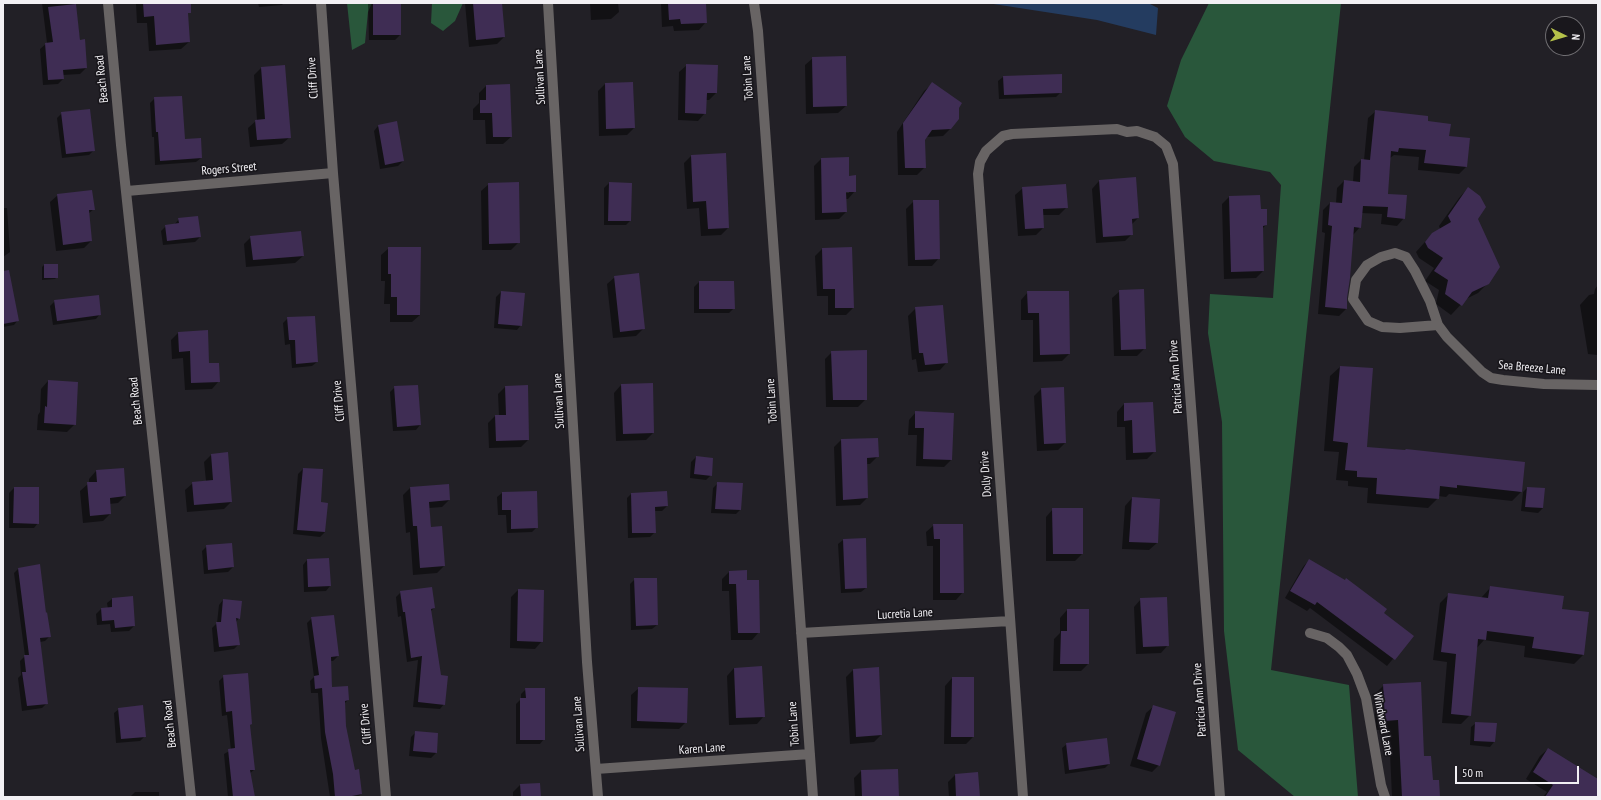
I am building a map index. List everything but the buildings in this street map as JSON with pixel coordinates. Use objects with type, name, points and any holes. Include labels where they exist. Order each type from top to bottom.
[{"type":"street","name":"Beach Road","points":[[108,3],[191,797]]},
{"type":"street","name":"Cliff Drive","points":[[321,3],[333,173],[386,797]]},
{"type":"street","name":"Sullivan Lane","points":[[548,3],[587,654],[598,797]]},
{"type":"street","name":"Tobin Lane","points":[[754,3],[761,71],[813,797]]},
{"type":"street","name":"Patricia Ann Drive","points":[[986,151],[1003,136],[1012,134],[1117,129],[1127,132],[1137,131],[1155,137],[1166,146],[1174,164],[1220,797]]},
{"type":"street","name":"Dolly Drive","points":[[986,151],[980,162],[978,174],[1023,797]]},
{"type":"street","name":"Rogers Street","points":[[127,192],[333,173]]},
{"type":"street","name":"Sea Breeze Lane","points":[[1438,325],[1400,328],[1382,327],[1368,321],[1353,299],[1356,280],[1367,265],[1381,257],[1395,253],[1406,257],[1430,301],[1438,325],[1447,337],[1482,372],[1491,378],[1503,380],[1544,384],[1598,385]]},
{"type":"street","name":"Lucretia Lane","points":[[801,633],[1010,621]]},
{"type":"street","name":"Windward Lane","points":[[1310,633],[1327,638],[1338,647],[1347,655],[1357,674],[1366,698],[1381,785],[1385,797]]},
{"type":"street","name":"Karen Lane","points":[[596,769],[810,754]]},
{"type":"green space","points":[[347,3],[372,3],[368,12],[365,43],[352,50]]},
{"type":"green space","points":[[432,3],[463,3],[455,21],[443,31],[431,23]]},
{"type":"green space","points":[[1209,3],[1341,3],[1271,670],[1349,685],[1358,797],[1295,797],[1238,750],[1224,631],[1222,422],[1208,333],[1210,294],[1273,298],[1281,185],[1270,172],[1214,161],[1185,137],[1167,106],[1181,60]]},
{"type":"water","points":[[987,3],[1148,3],[1158,8],[1156,35],[1097,20]]}]
